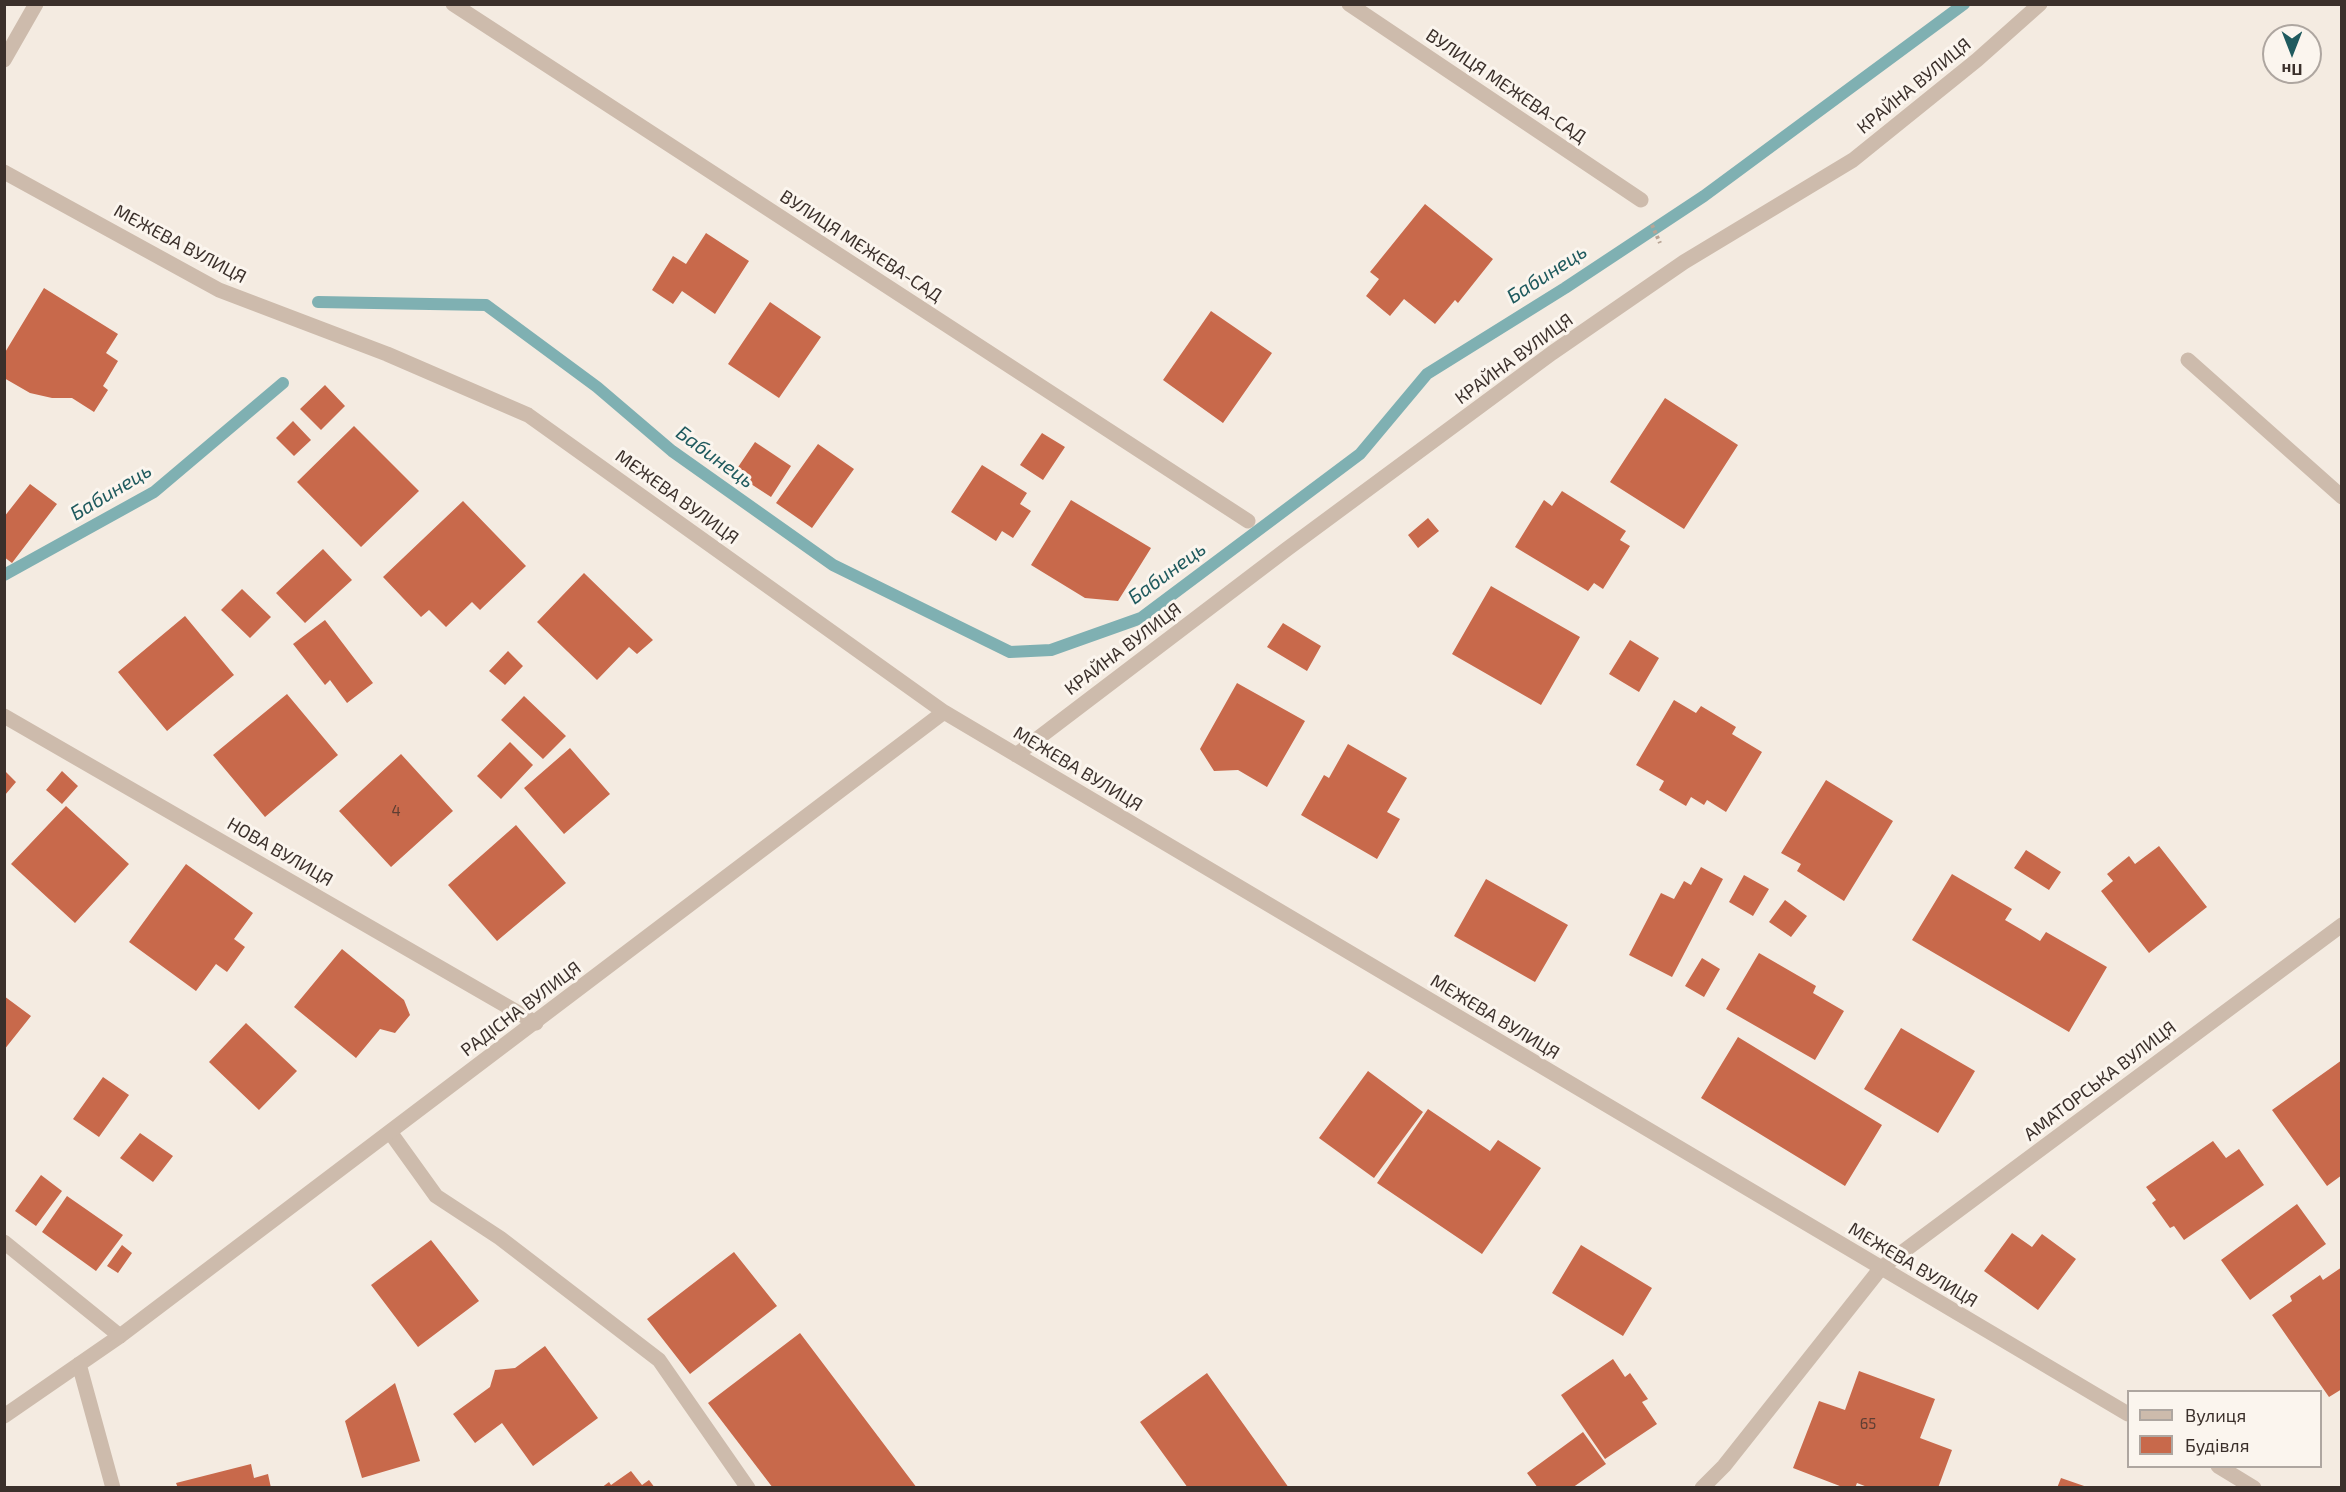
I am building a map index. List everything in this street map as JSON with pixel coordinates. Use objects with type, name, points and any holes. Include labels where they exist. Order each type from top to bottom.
[{"type":"street","points":[[4,60],[36,4]]},
{"type":"street","name":"ВУЛИЦЯ МЕЖЕВА-САД","points":[[453,4],[1248,521]]},
{"type":"street","name":"ВУЛИЦЯ МЕЖЕВА-САД","points":[[1349,4],[1641,200]]},
{"type":"street","name":"КРАЙНА ВУЛИЦЯ","points":[[1016,754],[1552,353],[1673,270],[1853,160],[1977,60],[2040,4]]},
{"type":"street","name":"МЕЖЕВА ВУЛИЦЯ","points":[[4,172],[219,290],[387,354],[528,415],[944,712],[2127,1413]]},
{"type":"street","points":[[2188,360],[2342,497]]},
{"type":"street","name":"РАДІСНА ВУЛИЦЯ","points":[[4,1416],[120,1336],[944,712]]},
{"type":"street","name":"НОВА ВУЛИЦЯ","points":[[4,716],[536,1023]]},
{"type":"street","name":"АМАТОРСЬКА ВУЛИЦЯ","points":[[1702,1488],[1724,1466],[1881,1268],[2342,925]]},
{"type":"street","points":[[390,1132],[436,1196],[500,1238],[659,1360],[748,1488]]},
{"type":"street","points":[[4,1242],[120,1336]]},
{"type":"street","points":[[79,1364],[112,1488]]},
{"type":"street","points":[[2220,1468],[2254,1488]]},
{"type":"path","points":[[1641,200],[1673,270]]},
{"type":"building","points":[[1425,204],[1493,259],[1458,303],[1455,300],[1435,324],[1404,299],[1390,316],[1366,296],[1379,279],[1370,272]]},
{"type":"building","points":[[706,233],[749,261],[715,314],[682,291],[673,304],[652,290],[673,256],[686,264]]},
{"type":"building","points":[[44,288],[118,334],[106,353],[118,361],[103,386],[108,390],[94,412],[72,398],[52,398],[30,393],[4,378],[4,354]]},
{"type":"building","points":[[770,302],[821,337],[779,398],[728,364]]},
{"type":"building","points":[[1211,311],[1272,353],[1223,423],[1163,380]]},
{"type":"building","points":[[325,385],[345,406],[321,430],[300,409]]},
{"type":"building","points":[[1665,398],[1738,445],[1684,529],[1610,482]]},
{"type":"building","points":[[293,421],[311,440],[294,456],[276,438]]},
{"type":"building","points":[[354,426],[419,491],[361,547],[297,482]]},
{"type":"building","points":[[1042,433],[1065,447],[1043,480],[1020,465]]},
{"type":"building","points":[[755,442],[791,466],[771,497],[734,473]]},
{"type":"building","points":[[818,444],[854,469],[812,528],[776,503]]},
{"type":"building","points":[[982,465],[1027,493],[1020,504],[1031,511],[1013,538],[1002,531],[996,541],[951,512]]},
{"type":"building","points":[[30,484],[57,504],[12,563],[4,557],[4,517]]},
{"type":"building","points":[[1562,491],[1626,531],[1620,540],[1630,546],[1603,589],[1594,583],[1588,591],[1515,547],[1544,500],[1552,506]]},
{"type":"building","points":[[1071,500],[1151,548],[1118,601],[1085,598],[1031,565]]},
{"type":"building","points":[[463,501],[526,566],[480,610],[472,602],[446,627],[429,610],[421,617],[383,577]]},
{"type":"building","points":[[1428,518],[1439,531],[1418,548],[1408,535]]},
{"type":"building","points":[[323,549],[352,580],[305,623],[276,593]]},
{"type":"building","points":[[584,573],[653,640],[637,654],[629,647],[597,680],[537,622]]},
{"type":"building","points":[[1491,586],[1580,637],[1541,705],[1452,654]]},
{"type":"building","points":[[242,589],[271,617],[250,638],[221,610]]},
{"type":"building","points":[[185,616],[234,675],[167,731],[118,672]]},
{"type":"building","points":[[325,620],[373,683],[347,703],[330,680],[325,685],[293,644]]},
{"type":"building","points":[[1283,623],[1321,646],[1307,671],[1267,647]]},
{"type":"building","points":[[1630,640],[1659,658],[1639,692],[1609,674]]},
{"type":"building","points":[[508,651],[523,666],[505,685],[489,671]]},
{"type":"building","points":[[1237,683],[1305,721],[1267,787],[1238,770],[1214,771],[1200,749]]},
{"type":"building","points":[[287,694],[338,755],[265,817],[213,755]]},
{"type":"building","points":[[524,696],[566,736],[543,759],[501,720]]},
{"type":"building","points":[[1674,700],[1696,713],[1701,706],[1736,727],[1732,734],[1762,752],[1726,812],[1707,800],[1704,805],[1691,797],[1686,806],[1659,790],[1664,781],[1636,765]]},
{"type":"building","points":[[510,742],[533,765],[501,799],[477,776]]},
{"type":"building","points":[[1348,744],[1407,778],[1387,812],[1400,819],[1377,859],[1301,815],[1324,775],[1329,778]]},
{"type":"building","points":[[570,748],[610,794],[564,834],[524,788]]},
{"type":"building","points":[[401,754],[453,811],[391,867],[339,811]]},
{"type":"building","points":[[5,771],[16,782],[5,795]]},
{"type":"building","points":[[62,771],[78,786],[62,804],[46,790]]},
{"type":"building","points":[[1826,780],[1893,821],[1844,901],[1797,871],[1801,864],[1781,853]]},
{"type":"building","points":[[66,806],[129,864],[75,923],[11,864]]},
{"type":"building","points":[[516,825],[566,883],[497,941],[448,885]]},
{"type":"building","points":[[2159,846],[2207,907],[2149,953],[2101,891],[2113,881],[2107,874],[2129,856],[2135,864]]},
{"type":"building","points":[[2026,850],[2061,872],[2049,890],[2014,868]]},
{"type":"building","points":[[186,864],[253,913],[234,939],[245,947],[227,972],[216,964],[196,991],[129,942]]},
{"type":"building","points":[[1701,867],[1723,879],[1672,977],[1629,955],[1661,893],[1674,899],[1684,881],[1691,885]]},
{"type":"building","points":[[1952,874],[2012,909],[2005,920],[2040,941],[2046,932],[2107,967],[2069,1032],[1912,940]]},
{"type":"building","points":[[1744,875],[1769,889],[1753,916],[1729,902]]},
{"type":"building","points":[[1486,879],[1568,925],[1535,982],[1454,936]]},
{"type":"building","points":[[1785,900],[1807,916],[1791,937],[1769,922]]},
{"type":"building","points":[[342,949],[404,1000],[410,1015],[395,1033],[380,1029],[356,1058],[294,1007]]},
{"type":"building","points":[[1759,953],[1816,986],[1813,993],[1844,1011],[1815,1060],[1726,1009]]},
{"type":"building","points":[[1702,958],[1720,969],[1704,997],[1685,986]]},
{"type":"building","points":[[4,996],[31,1016],[4,1050]]},
{"type":"building","points":[[246,1023],[297,1071],[259,1110],[209,1062]]},
{"type":"building","points":[[1901,1028],[1975,1071],[1938,1133],[1864,1089]]},
{"type":"building","points":[[1738,1037],[1882,1125],[1845,1186],[1701,1098]]},
{"type":"building","points":[[2342,1060],[2342,1175],[2327,1186],[2272,1110]]},
{"type":"building","points":[[1368,1071],[1423,1112],[1374,1178],[1319,1138]]},
{"type":"building","points":[[103,1077],[129,1095],[99,1137],[73,1119]]},
{"type":"building","points":[[1428,1109],[1490,1151],[1498,1140],[1541,1168],[1482,1254],[1377,1183]]},
{"type":"building","points":[[140,1133],[173,1156],[153,1182],[120,1158]]},
{"type":"building","points":[[2213,1141],[2226,1158],[2239,1149],[2264,1185],[2184,1240],[2174,1226],[2170,1228],[2152,1203],[2156,1200],[2146,1187]]},
{"type":"building","points":[[41,1175],[62,1191],[36,1226],[15,1211]]},
{"type":"building","points":[[67,1196],[123,1235],[96,1271],[42,1232]]},
{"type":"building","points":[[2297,1204],[2326,1244],[2250,1300],[2221,1260]]},
{"type":"building","points":[[2012,1233],[2032,1247],[2042,1234],[2076,1259],[2038,1310],[1984,1271]]},
{"type":"building","points":[[431,1240],[479,1301],[418,1347],[371,1285]]},
{"type":"building","points":[[122,1245],[132,1253],[118,1273],[107,1266]]},
{"type":"building","points":[[1581,1245],[1652,1288],[1623,1336],[1552,1293]]},
{"type":"building","points":[[734,1252],[777,1306],[690,1374],[647,1319]]},
{"type":"building","points":[[2342,1267],[2342,1389],[2329,1397],[2272,1315],[2292,1301],[2290,1296],[2320,1275],[2323,1280]]},
{"type":"building","points":[[800,1333],[917,1488],[773,1488],[708,1403]]},
{"type":"building","points":[[545,1346],[598,1418],[533,1466],[502,1423],[475,1443],[453,1414],[490,1387],[495,1370],[515,1368]]},
{"type":"building","points":[[1613,1359],[1625,1377],[1630,1373],[1648,1399],[1642,1402],[1657,1424],[1605,1459],[1561,1395]]},
{"type":"building","points":[[1859,1371],[1935,1399],[1920,1438],[1952,1450],[1938,1488],[1870,1488],[1857,1483],[1855,1488],[1845,1488],[1793,1468],[1819,1401],[1845,1410]]},
{"type":"building","points":[[1207,1373],[1289,1488],[1188,1488],[1140,1422]]},
{"type":"building","points":[[395,1383],[420,1461],[362,1478],[345,1421]]},
{"type":"building","points":[[1583,1432],[1606,1464],[1572,1488],[1538,1488],[1527,1473]]},
{"type":"building","points":[[251,1464],[254,1478],[268,1474],[271,1488],[178,1488],[176,1483]]},
{"type":"building","points":[[631,1471],[642,1485],[649,1480],[655,1488],[601,1488],[609,1482],[611,1485]]},
{"type":"building","points":[[2061,1478],[2087,1487],[2087,1488],[2057,1488]]},
{"type":"waterway","name":"Бабинець","points":[[318,302],[486,305],[597,387],[672,451],[833,565],[1010,652],[1051,650],[1141,618],[1360,454],[1427,374],[1565,288],[1704,196],[1964,4]]},
{"type":"waterway","name":"Бабинець","points":[[4,575],[154,492],[283,383]]}]
